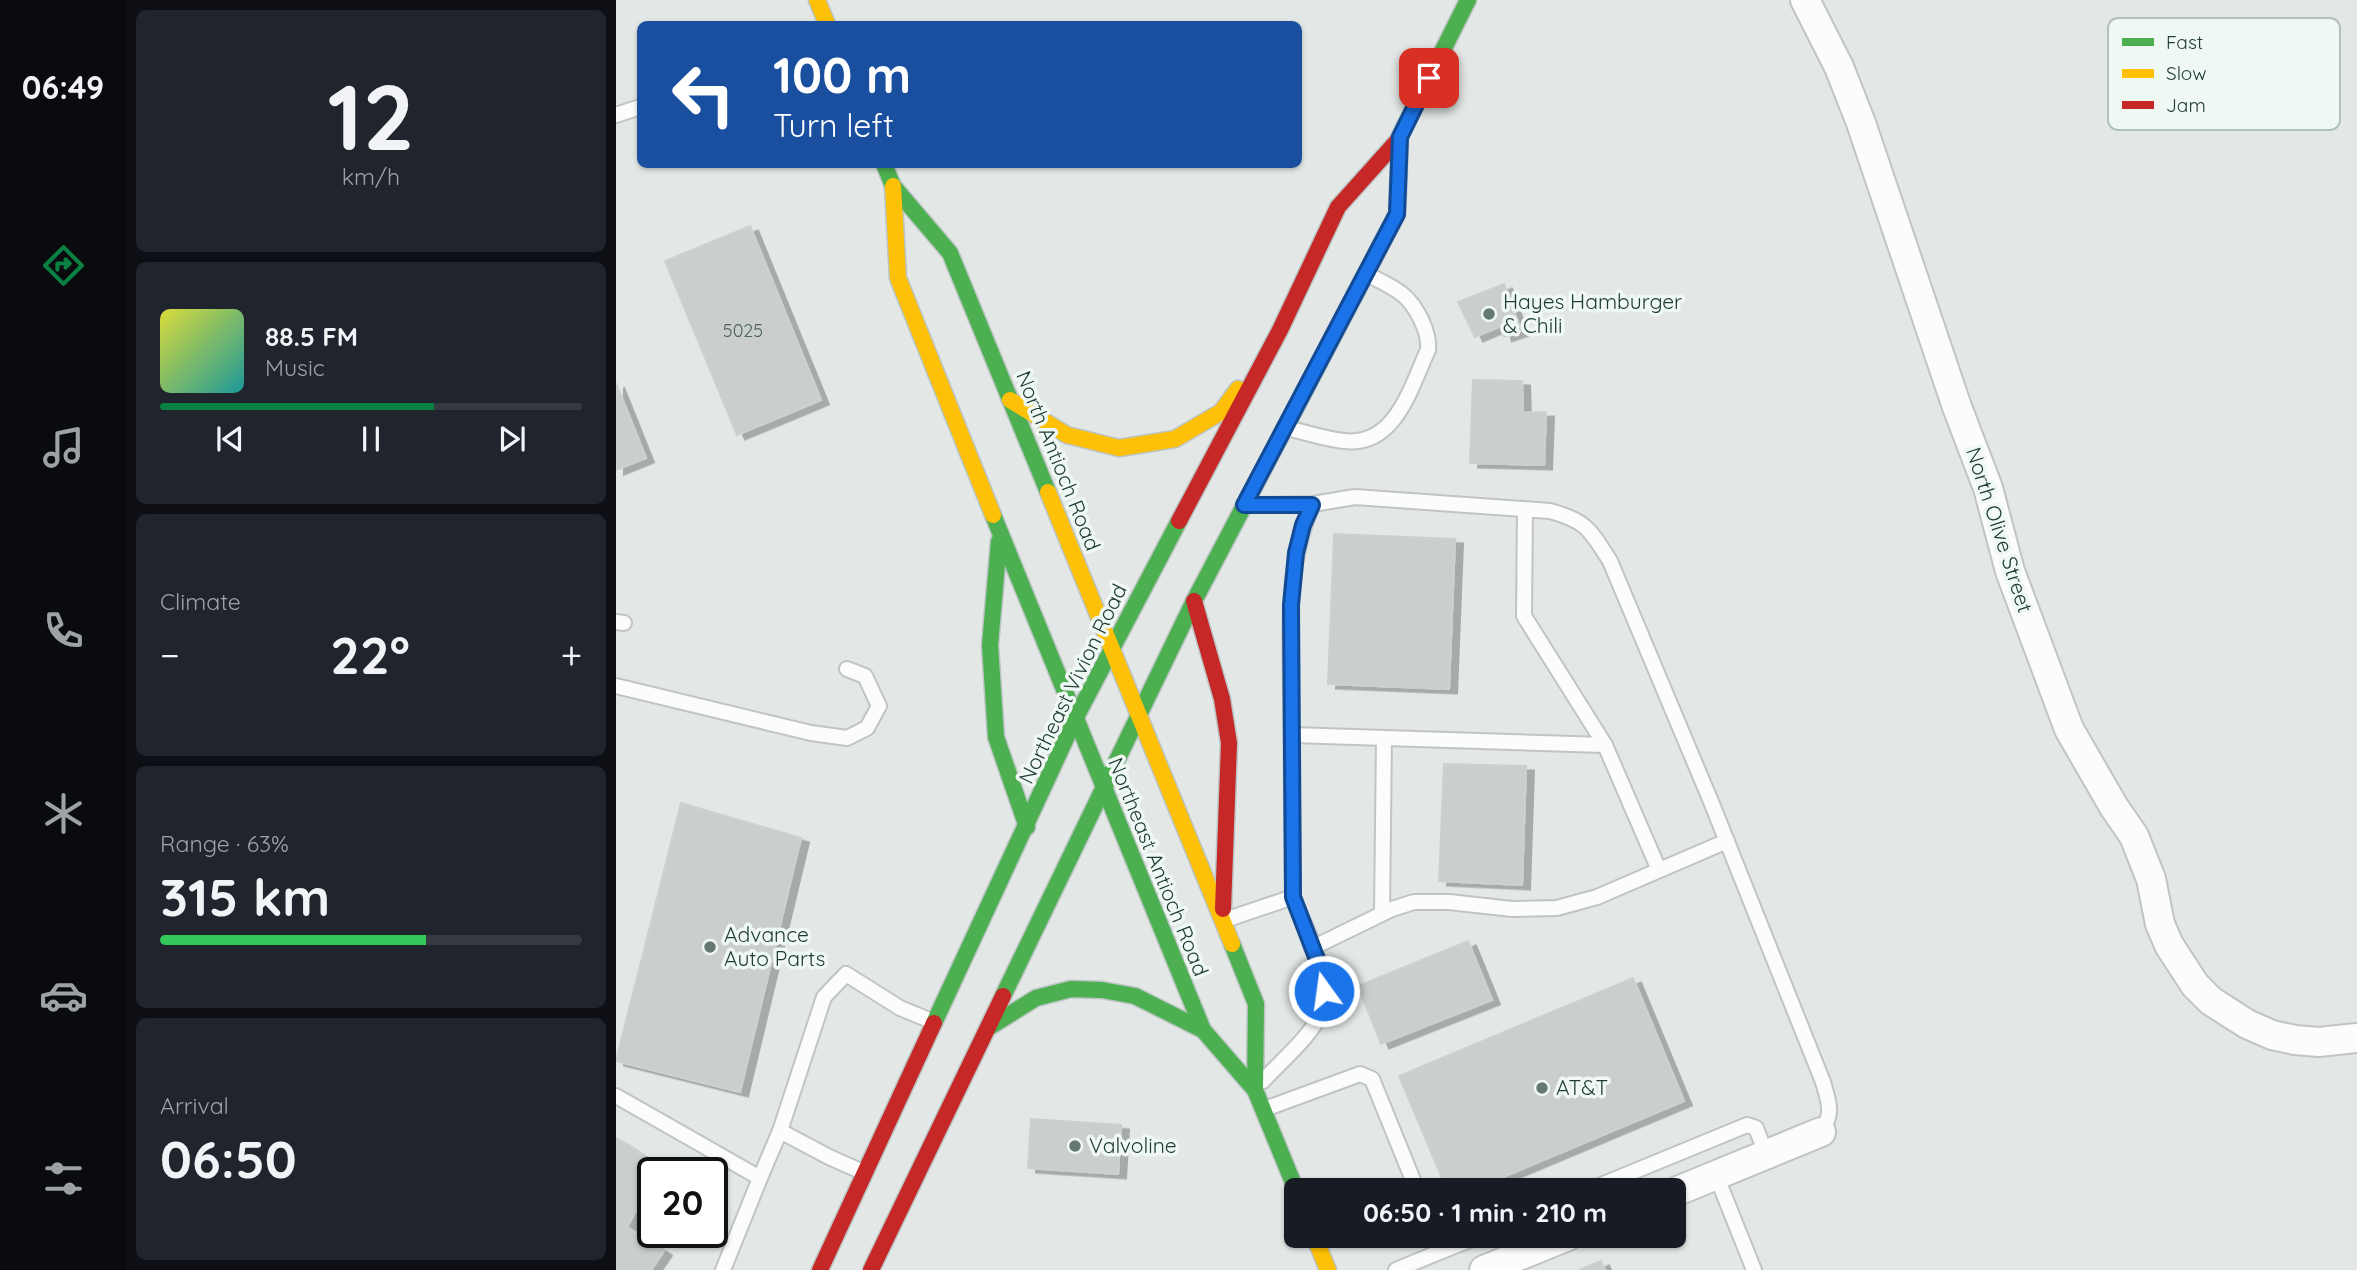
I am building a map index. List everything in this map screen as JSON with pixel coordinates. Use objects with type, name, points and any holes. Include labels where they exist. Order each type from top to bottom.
[{"type":"main road","points":[[817,0],[826,21]]},
{"type":"main road","name":"Northeast Vivion Road","points":[[820,1270],[1075,719],[1280,330],[1338,207],[1400,137],[1468,0]]},
{"type":"main road","name":"Northeast Vivion Road","points":[[871,1270],[1102,786],[1194,601],[1397,214],[1400,137]]},
{"type":"main road","name":"North Antioch Road","points":[[886,168],[893,186],[950,253],[1222,921]]},
{"type":"main road","name":"North Antioch Road","points":[[893,186],[898,278],[1075,719]]},
{"type":"main road","points":[[1010,400],[1067,435],[1119,448],[1175,439],[1221,412],[1280,330]]},
{"type":"main road","points":[[999,531],[990,645],[996,737],[1027,827]]},
{"type":"main road","points":[[1194,601],[1222,699],[1229,743],[1222,921]]},
{"type":"main road","name":"Northeast Antioch Road","points":[[1075,719],[1203,1030]]},
{"type":"main road","name":"Northeast Antioch Road","points":[[1222,921],[1256,1004],[1255,1090],[1291,1178]]},
{"type":"main road","points":[[988,1028],[1036,998],[1071,989],[1102,990],[1135,996],[1203,1030],[1255,1090]]},
{"type":"main road","points":[[1319,1248],[1328,1270]]},
{"type":"street","name":"North Olive Street","points":[[1805,0],[1839,67],[1861,122],[1957,407],[1988,488],[2010,571],[2069,729],[2134,836],[2151,879],[2161,924],[2180,966],[2194,985],[2211,1001],[2247,1024],[2272,1035],[2319,1042],[2357,1038]]},
{"type":"street","points":[[1686,1187],[1821,1132]]},
{"type":"street","points":[[1484,1270],[1538,1248]]},
{"type":"lane","points":[[616,115],[637,108]]},
{"type":"lane","points":[[1285,428],[1345,442],[1376,435],[1395,420],[1429,342],[1416,312],[1403,295],[1366,273]]},
{"type":"lane","points":[[1244,505],[1312,505],[1354,497],[1550,511],[1573,517],[1592,532],[1610,561],[1727,841],[1823,1082],[1830,1105],[1829,1121],[1821,1132]]},
{"type":"lane","points":[[1255,1090],[1313,1027],[1323,1009],[1323,975],[1293,897],[1291,605],[1296,553],[1303,525],[1312,505]]},
{"type":"lane","points":[[1525,510],[1524,616],[1605,744],[1659,870]]},
{"type":"lane","points":[[616,686],[811,733],[847,738],[866,728],[879,706],[865,676],[846,669]]},
{"type":"lane","points":[[1292,735],[1605,744]]},
{"type":"lane","points":[[1382,913],[1384,738]]},
{"type":"lane","points":[[1312,948],[1382,913],[1414,902],[1449,902],[1512,909],[1557,908],[1597,897],[1727,841]]},
{"type":"lane","points":[[1222,921],[1293,897]]},
{"type":"lane","points":[[723,1270],[780,1131],[824,997],[846,974],[901,1008],[936,1023]]},
{"type":"lane","points":[[1263,1110],[1360,1074],[1372,1079],[1412,1178]]},
{"type":"lane","points":[[616,1096],[760,1178]]},
{"type":"lane","points":[[1618,1178],[1747,1125],[1756,1128],[1766,1154]]},
{"type":"lane","points":[[780,1131],[866,1173]]},
{"type":"lane","points":[[1716,1175],[1754,1270]]},
{"type":"lane","points":[[1396,1270],[1450,1248]]},
{"type":"building","points":[[750,226],[821,400],[737,435],[665,261]]},
{"type":"building","name":"Hayes Hamburger & Chili","points":[[1504,284],[1521,331],[1504,337],[1501,326],[1475,337],[1458,302]]},
{"type":"building","points":[[1473,380],[1522,381],[1523,413],[1546,412],[1544,465],[1470,463]]},
{"type":"building","points":[[616,383],[646,458],[616,470]]},
{"type":"building","points":[[1334,534],[1455,539],[1449,689],[1328,684]]},
{"type":"building","points":[[1444,764],[1526,766],[1522,885],[1439,881]]},
{"type":"building","name":"Advance Auto Parts","points":[[681,803],[801,838],[740,1092],[616,1061]]},
{"type":"building","points":[[1468,941],[1492,1000],[1381,1044],[1358,986]]},
{"type":"building","name":"AT&T","points":[[1633,978],[1684,1101],[1501,1178],[1442,1178],[1399,1076]]},
{"type":"building","name":"Valvoline","points":[[1031,1119],[1121,1125],[1118,1174],[1028,1168]]},
{"type":"building","points":[[616,1138],[645,1157],[637,1157],[637,1209],[627,1227],[637,1233],[637,1248],[659,1248],[664,1251],[651,1270],[616,1270]]},
{"type":"building","points":[[1601,1261],[1605,1270],[1579,1270]]},
{"type":"traffic: fast","points":[[1398,140],[1468,0]]},
{"type":"traffic: fast","points":[[886,168],[893,186],[950,253],[1048,492]]},
{"type":"traffic: fast","points":[[1003,996],[1194,601],[1307,386]]},
{"type":"traffic: fast","points":[[993,515],[1203,1030],[1255,1090]]},
{"type":"traffic: fast","points":[[934,1023],[1075,719],[1179,521]]},
{"type":"traffic: fast","points":[[999,541],[990,645],[996,737],[1027,827]]},
{"type":"traffic: fast","points":[[1232,944],[1256,1004],[1255,1090],[1291,1178]]},
{"type":"traffic: fast","points":[[988,1028],[1036,998],[1071,989],[1102,990],[1135,996],[1203,1030]]},
{"type":"traffic: slow","points":[[817,0],[826,21]]},
{"type":"traffic: slow","points":[[1307,386],[1397,214],[1400,137]]},
{"type":"traffic: slow","points":[[893,186],[898,278],[993,515]]},
{"type":"traffic: slow","points":[[1010,400],[1067,435],[1119,448],[1175,439],[1221,412],[1238,389]]},
{"type":"traffic: slow","points":[[1048,492],[1232,944]]},
{"type":"traffic: slow","points":[[1319,1248],[1328,1270]]},
{"type":"traffic: jam","points":[[1179,521],[1280,330],[1338,207],[1398,140]]},
{"type":"traffic: jam","points":[[1194,601],[1222,699],[1229,743],[1223,909]]},
{"type":"traffic: jam","points":[[871,1270],[1003,996]]},
{"type":"traffic: jam","points":[[820,1270],[934,1023]]},
{"type":"place","name":"Hayes Hamburger & Chili","points":[[1489,314]]},
{"type":"place","name":"Advance Auto Parts","points":[[710,947]]},
{"type":"place","name":"AT&T","points":[[1542,1088]]},
{"type":"place","name":"Valvoline","points":[[1075,1146]]},
{"type":"route","points":[[1324,991],[1323,975],[1293,897],[1291,605],[1296,553],[1303,525],[1312,505],[1244,505],[1397,214],[1400,137],[1429,78]]}]
